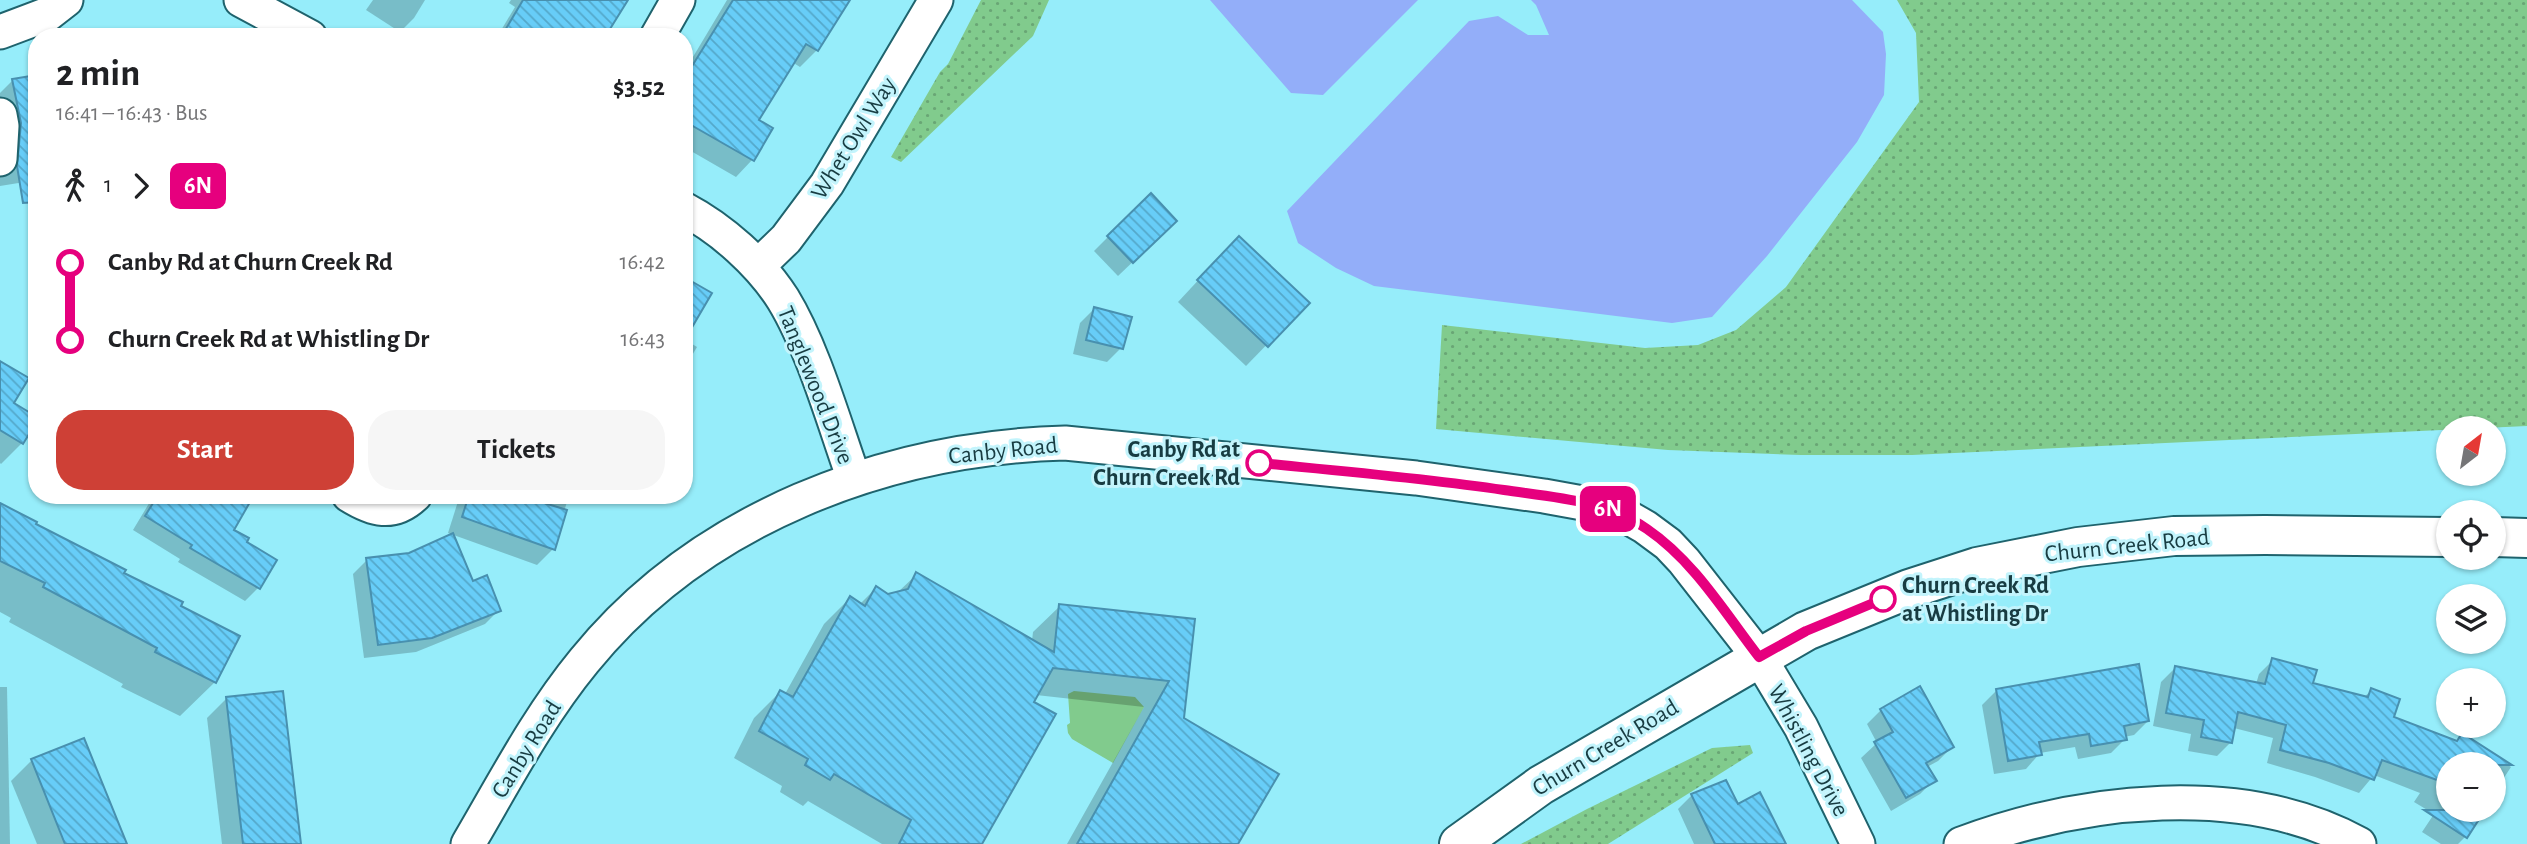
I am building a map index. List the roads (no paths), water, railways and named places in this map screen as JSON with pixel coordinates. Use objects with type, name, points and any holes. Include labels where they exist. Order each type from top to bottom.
[{"type":"main road","name":"Churn Creek Road","points":[[1459,844],[1541,785],[1806,631],[1909,589],[1978,567],[2051,551],[2148,538],[2207,535],[2436,537]]},
{"type":"main road","points":[[2506,537],[2527,538]]},
{"type":"street","points":[[0,32],[36,20],[66,0]]},
{"type":"street","points":[[662,28],[678,0]]},
{"type":"street","name":"Whet Owl Way","points":[[758,266],[786,239],[827,184],[936,0]]},
{"type":"street","points":[[257,4],[296,28]]},
{"type":"street","points":[[0,116],[1,159]]},
{"type":"street","name":"Tanglewood Drive","points":[[693,214],[758,266],[783,300],[807,349],[853,479]]},
{"type":"street","name":"Canby Road","points":[[468,844],[540,719],[584,661],[641,600],[680,569],[730,536],[773,513],[853,479],[953,454],[1008,446],[1065,443],[1416,478],[1599,506],[1634,521],[1668,544],[1698,577],[1759,657]]},
{"type":"street","points":[[367,504],[377,509],[392,510],[404,504]]},
{"type":"street","name":"Whistling Drive","points":[[1759,657],[1801,727],[1857,844]]},
{"type":"street","points":[[1961,844],[1999,831],[2073,814],[2177,803],[2236,806],[2269,811],[2319,825],[2359,844]]},
{"type":"water","points":[[1210,0],[1418,0],[1323,95],[1291,93]]},
{"type":"water","points":[[1531,0],[1852,0],[1883,32],[1886,54],[1884,95],[1857,142],[1767,256],[1712,317],[1672,323],[1374,286],[1336,268],[1298,243],[1287,211],[1469,21],[1498,16],[1528,35],[1549,35],[1536,5]]},
{"type":"place","name":"Canby Rd at Churn Creek Rd","points":[[1259,463]]},
{"type":"place","name":"Churn Creek Rd at Whistling Dr","points":[[1883,599]]}]
